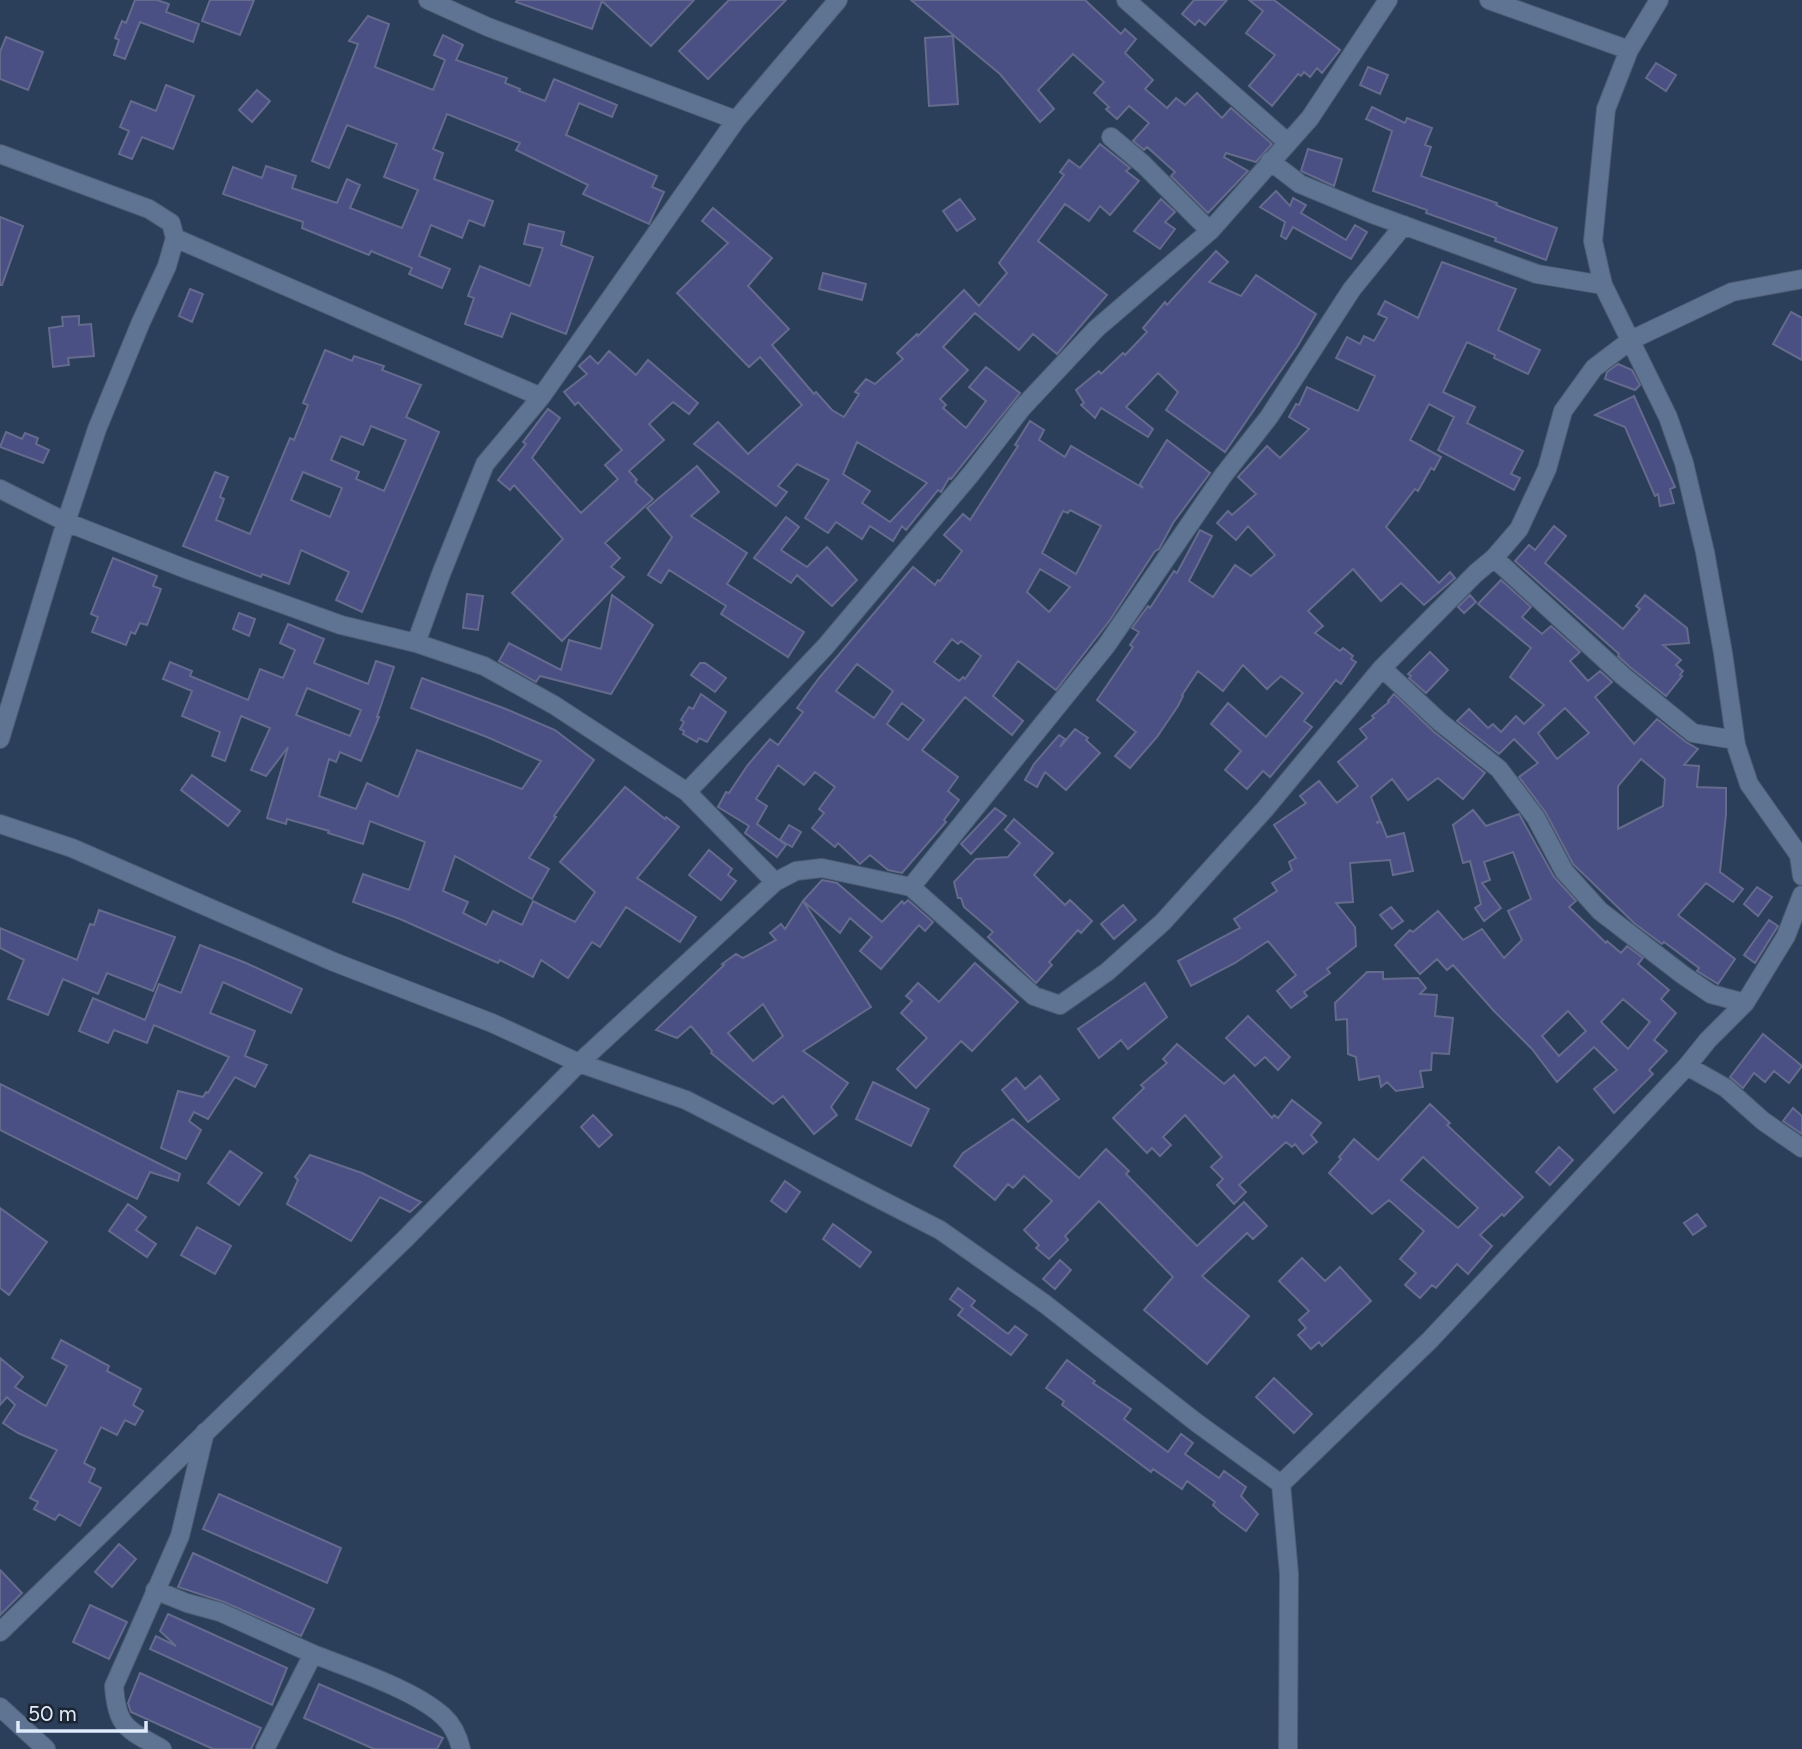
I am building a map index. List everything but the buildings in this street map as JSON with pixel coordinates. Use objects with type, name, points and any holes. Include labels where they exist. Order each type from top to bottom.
[{"type":"street","points":[[428,0],[488,27],[736,120]]},
{"type":"street","points":[[416,643],[485,464],[541,397],[736,120],[838,0]]},
{"type":"street","points":[[1126,0],[1287,142]]},
{"type":"street","points":[[687,792],[825,647],[971,474],[1022,408],[1096,329],[1210,231],[1310,118],[1388,0]]},
{"type":"street","points":[[1489,0],[1629,50]]},
{"type":"street","points":[[1659,0],[1629,50],[1605,109],[1592,241],[1603,285],[1668,417],[1684,463],[1705,552],[1735,740],[1749,784],[1799,855],[1802,876]]},
{"type":"street","points":[[1111,137],[1143,164],[1210,231]]},
{"type":"street","points":[[0,154],[149,209],[171,223],[175,238],[167,266],[97,429],[0,739]]},
{"type":"street","points":[[1270,161],[1300,184],[1404,225],[1537,274],[1603,285]]},
{"type":"street","points":[[911,887],[1106,646],[1215,487],[1269,416],[1352,289],[1404,225]]},
{"type":"street","points":[[175,238],[541,397]]},
{"type":"street","points":[[0,1632],[405,1239],[579,1063],[775,882],[796,871],[822,868],[911,887],[1034,996],[1060,1005],[1107,972],[1163,922],[1265,809],[1382,668],[1494,558],[1519,529],[1547,469],[1563,411],[1594,368],[1631,340],[1732,292],[1802,279]]},
{"type":"street","points":[[0,489],[66,522],[186,569],[341,625],[416,643],[484,666],[554,705],[687,792],[775,882]]},
{"type":"street","points":[[1494,558],[1623,676],[1693,733],[1735,740]]},
{"type":"street","points":[[1382,668],[1440,722],[1499,769],[1536,818],[1564,871],[1600,911],[1682,975],[1711,994],[1745,1003]]},
{"type":"street","points":[[0,824],[72,848],[334,962],[492,1023],[579,1063],[686,1100],[940,1230],[1045,1304],[1197,1423],[1281,1484],[1289,1574],[1288,1749]]},
{"type":"street","points":[[1281,1484],[1430,1340],[1745,1003],[1786,936],[1802,895]]},
{"type":"street","points":[[1687,1066],[1726,1088],[1763,1121],[1802,1148]]},
{"type":"street","points":[[162,1749],[128,1729],[116,1709],[114,1686],[180,1536],[205,1432]]},
{"type":"street","points":[[155,1590],[220,1612],[404,1691],[443,1716],[458,1735],[461,1749]]},
{"type":"street","points":[[265,1749],[313,1654]]},
{"type":"street","points":[[0,1707],[36,1737],[46,1749]]}]
